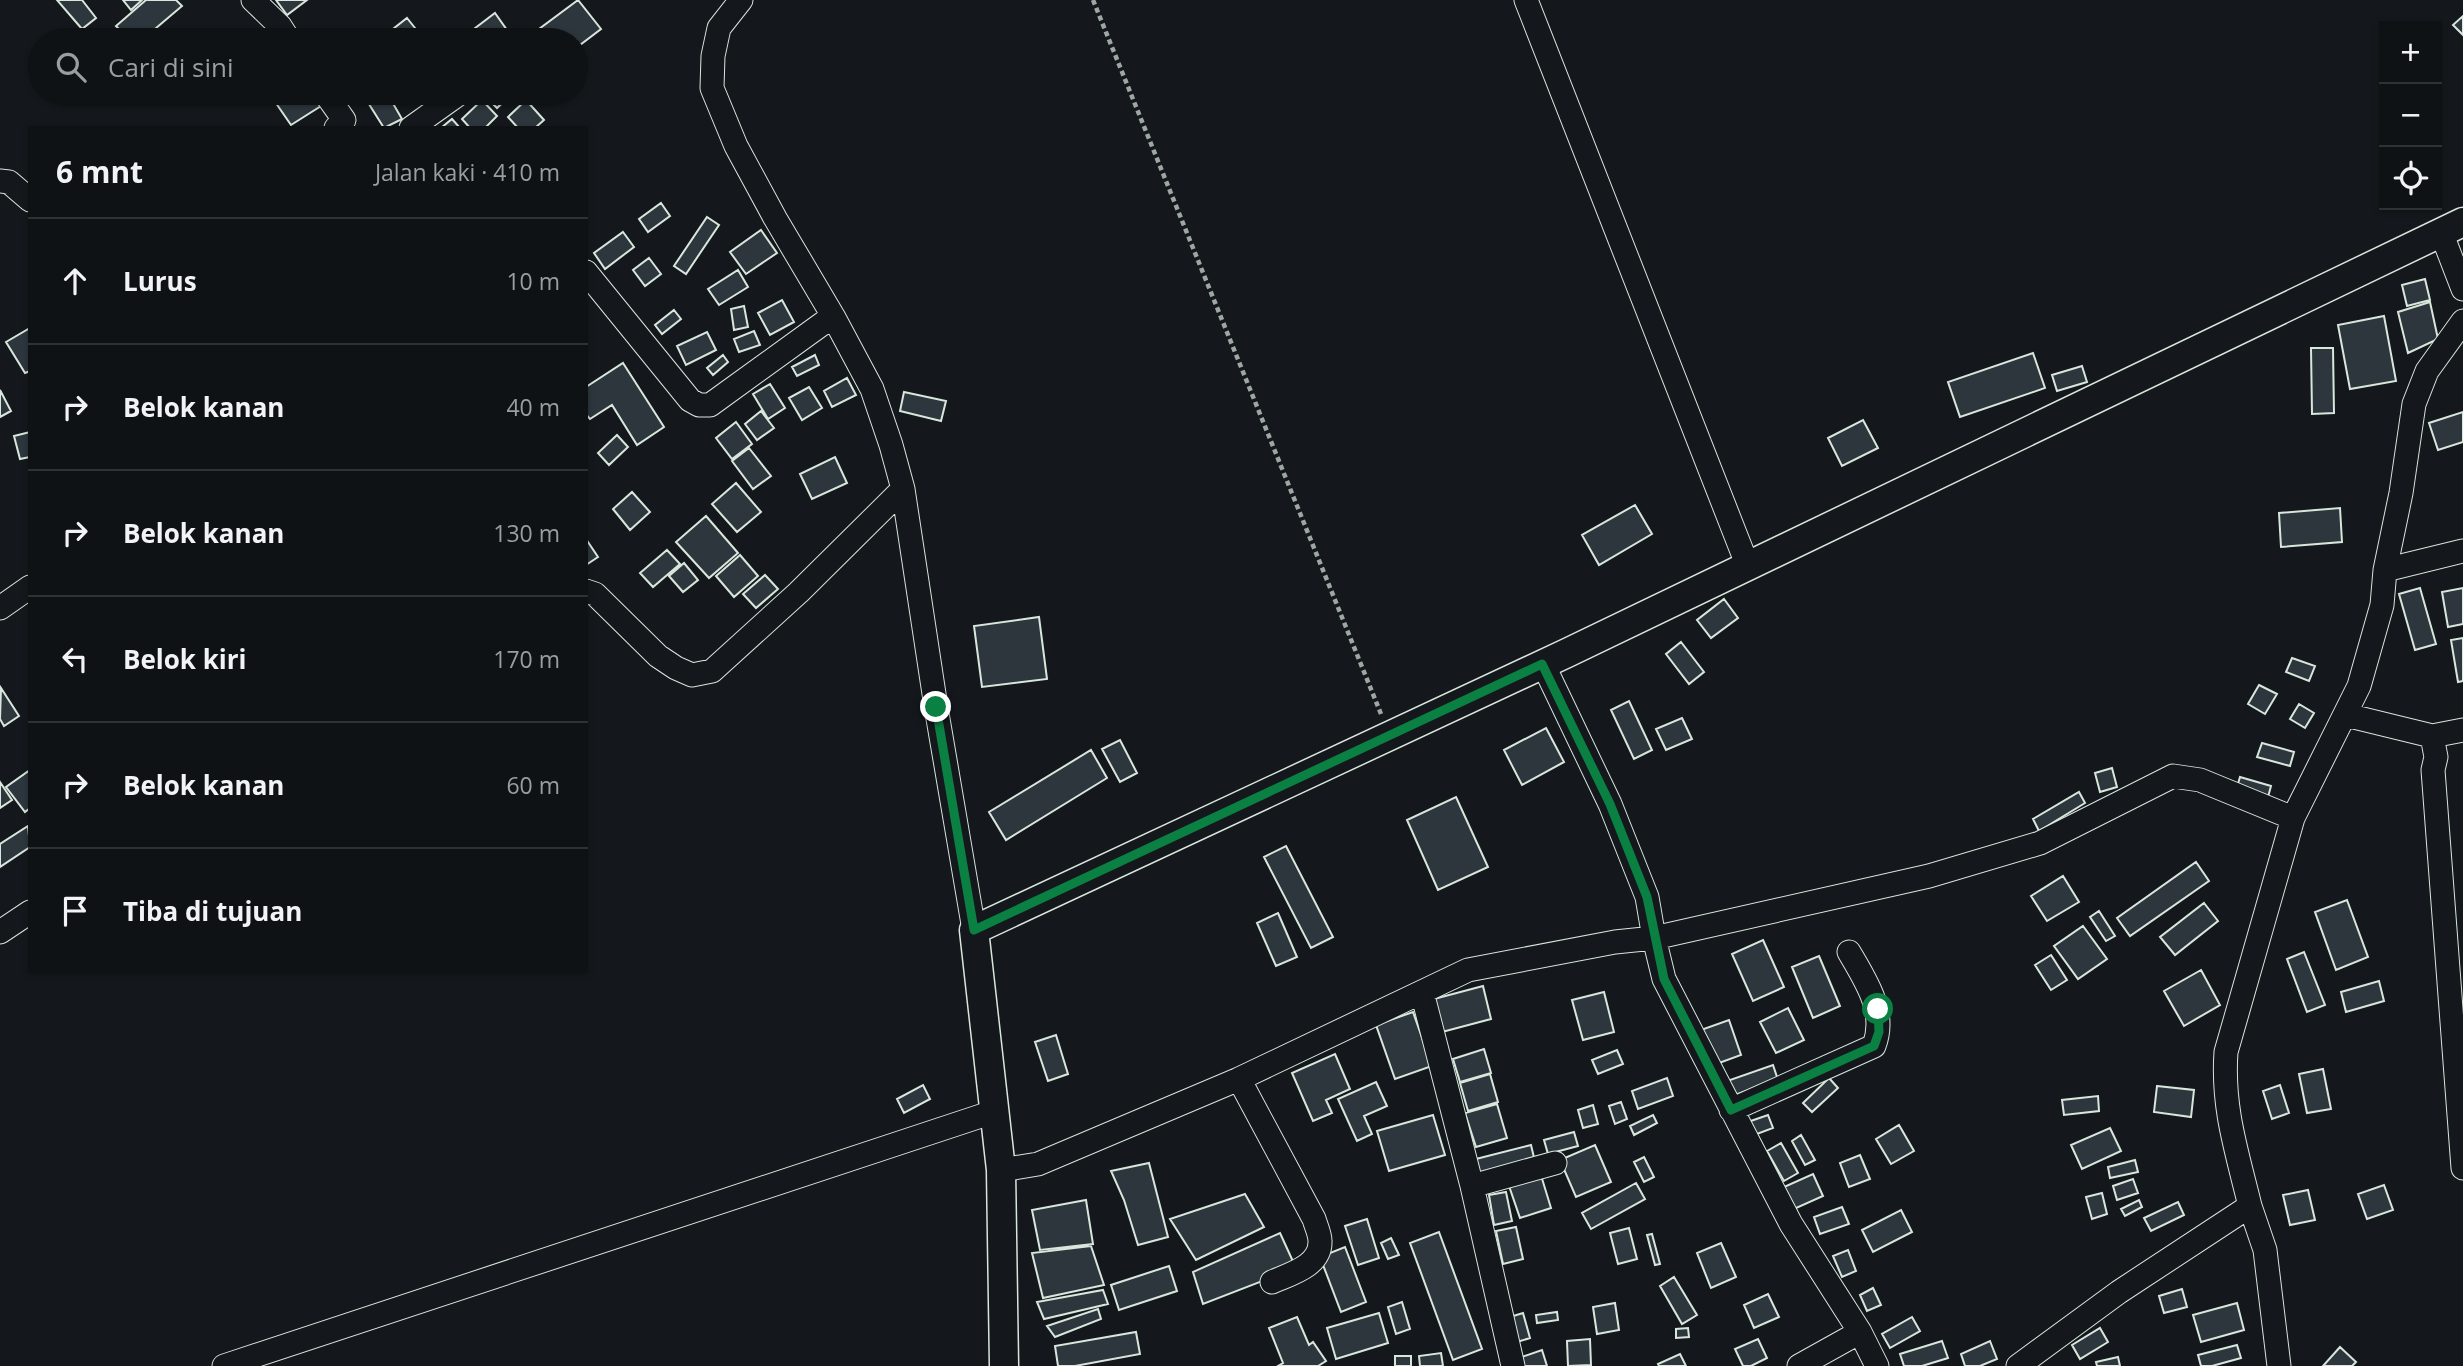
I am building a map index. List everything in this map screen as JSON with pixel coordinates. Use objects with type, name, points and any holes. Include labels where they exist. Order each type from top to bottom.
[{"type":"street","points":[[253,0],[281,28]]},
{"type":"street","points":[[741,0],[719,28],[713,56],[712,88],[736,145],[872,389],[903,489],[974,930],[1001,1170],[1004,1366]]},
{"type":"street","points":[[1526,0],[1747,564]]},
{"type":"street","points":[[332,105],[345,125]]},
{"type":"street","points":[[414,126],[443,105]]},
{"type":"street","points":[[0,181],[9,182],[28,198]]},
{"type":"street","points":[[974,930],[1542,664],[2452,227],[2463,289]]},
{"type":"street","points":[[588,274],[690,400],[699,405],[710,405],[833,316]]},
{"type":"street","points":[[2279,1366],[2265,1250],[2250,1206],[2228,1121],[2224,1082],[2226,1052],[2293,818],[2359,686],[2382,605],[2385,570],[2401,493],[2414,404],[2427,371],[2463,321]]},
{"type":"street","points":[[588,592],[595,594],[658,656],[676,668],[692,675],[712,671],[799,592],[903,489]]},
{"type":"street","points":[[2385,570],[2463,551]]},
{"type":"street","points":[[0,608],[28,588]]},
{"type":"street","points":[[1542,664],[1610,804],[1647,897],[1664,979],[1790,1224],[1860,1332],[1877,1366]]},
{"type":"street","points":[[2346,715],[2432,736],[2463,730]]},
{"type":"street","points":[[2432,736],[2436,757],[2433,770],[2463,1168]]},
{"type":"street","points":[[1001,1170],[1038,1164],[1239,1079],[1468,970],[1615,942],[1654,938],[1969,865],[2040,843],[2173,776],[2200,780],[2293,818]]},
{"type":"street","points":[[0,932],[28,913]]},
{"type":"street","points":[[1731,1110],[1874,1046],[1879,1032],[1878,1009],[1849,952]]},
{"type":"street","points":[[1422,992],[1472,1186],[1513,1366]]},
{"type":"street","points":[[1239,1079],[1314,1219],[1320,1242],[1317,1255],[1309,1265],[1272,1282]]},
{"type":"street","points":[[224,1366],[993,1112]]},
{"type":"street","points":[[1472,1186],[1555,1163]]},
{"type":"street","points":[[2019,1366],[2119,1292],[2250,1206]]},
{"type":"street","points":[[1799,1366],[1860,1332]]},
{"type":"path","points":[[1093,0],[1389,735]]},
{"type":"building","points":[[57,0],[82,0],[96,18],[81,28]]},
{"type":"building","points":[[123,0],[142,0],[131,10]]},
{"type":"building","points":[[146,0],[176,0],[182,6],[156,28],[116,26]]},
{"type":"building","points":[[276,0],[307,0],[287,15]]},
{"type":"building","points":[[578,0],[601,29],[588,39],[588,28],[540,28]]},
{"type":"building","points":[[495,13],[506,28],[475,28]]},
{"type":"building","points":[[2463,16],[2463,35],[2453,25]]},
{"type":"building","points":[[407,18],[415,28],[394,28]]},
{"type":"building","points":[[277,105],[321,106],[291,125]]},
{"type":"building","points":[[370,105],[394,105],[402,119],[383,126]]},
{"type":"building","points":[[477,105],[487,105],[497,116],[487,126],[468,126],[462,119]]},
{"type":"building","points":[[521,105],[530,105],[544,120],[537,126],[516,126],[508,117]]},
{"type":"building","points":[[452,119],[458,126],[443,126]]},
{"type":"building","points":[[661,203],[670,216],[648,232],[639,219]]},
{"type":"building","points":[[707,217],[719,225],[686,274],[674,266]]},
{"type":"building","points":[[761,230],[777,253],[746,274],[730,252]]},
{"type":"building","points":[[623,232],[634,247],[605,269],[594,253]]},
{"type":"building","points":[[649,258],[661,274],[645,286],[633,270]]},
{"type":"building","points":[[738,270],[748,287],[719,305],[708,289]]},
{"type":"building","points":[[2425,279],[2430,300],[2407,306],[2402,285]]},
{"type":"building","points":[[782,300],[794,322],[770,335],[758,313]]},
{"type":"building","points":[[2430,302],[2438,339],[2408,353],[2398,312]]},
{"type":"building","points":[[744,306],[748,327],[734,330],[731,309]]},
{"type":"building","points":[[674,310],[681,319],[662,334],[655,325]]},
{"type":"building","points":[[2384,316],[2396,381],[2350,389],[2338,325]]},
{"type":"building","points":[[28,329],[28,372],[25,373],[6,342]]},
{"type":"building","points":[[754,331],[760,345],[739,352],[734,339]]},
{"type":"building","points":[[707,332],[716,350],[686,365],[677,346]]},
{"type":"building","points":[[2311,348],[2333,348],[2334,413],[2312,414]]},
{"type":"building","points":[[2033,353],[2045,388],[1960,417],[1948,382]]},
{"type":"building","points":[[723,355],[728,362],[713,375],[707,368]]},
{"type":"building","points":[[815,355],[819,365],[797,376],[792,367]]},
{"type":"building","points":[[623,363],[664,427],[637,445],[612,405],[590,419],[588,386]]},
{"type":"building","points":[[2082,366],[2087,382],[2057,391],[2052,375]]},
{"type":"building","points":[[847,378],[856,395],[832,407],[824,391]]},
{"type":"building","points":[[770,384],[785,408],[768,419],[753,394]]},
{"type":"building","points":[[809,387],[822,408],[802,420],[789,398]]},
{"type":"building","points":[[0,390],[11,411],[0,417]]},
{"type":"building","points":[[904,392],[946,401],[941,421],[900,411]]},
{"type":"building","points":[[761,411],[774,428],[757,440],[745,424]]},
{"type":"building","points":[[2463,412],[2463,442],[2438,450],[2429,423]]},
{"type":"building","points":[[1863,420],[1878,448],[1842,466],[1828,438]]},
{"type":"building","points":[[736,422],[752,444],[732,459],[716,438]]},
{"type":"building","points":[[28,432],[28,457],[20,459],[14,436]]},
{"type":"building","points":[[617,435],[628,447],[609,465],[598,453]]},
{"type":"building","points":[[749,448],[771,476],[753,489],[732,461]]},
{"type":"building","points":[[835,457],[847,483],[812,499],[800,474]]},
{"type":"building","points":[[736,483],[761,512],[737,532],[712,504]]},
{"type":"building","points":[[632,492],[650,512],[630,530],[613,509]]},
{"type":"building","points":[[1635,505],[1652,534],[1599,565],[1582,535]]},
{"type":"building","points":[[2340,508],[2342,542],[2281,547],[2279,513]]},
{"type":"building","points":[[706,516],[738,553],[709,578],[676,542]]},
{"type":"building","points":[[588,542],[598,557],[588,564]]},
{"type":"building","points":[[667,550],[680,564],[653,587],[640,573]]},
{"type":"building","points":[[740,555],[758,576],[734,597],[716,576]]},
{"type":"building","points":[[684,563],[698,580],[683,592],[669,576]]},
{"type":"building","points":[[765,575],[778,589],[756,608],[743,594]]},
{"type":"building","points":[[2420,588],[2436,644],[2415,650],[2399,594]]},
{"type":"building","points":[[2463,588],[2463,624],[2448,627],[2442,592]]},
{"type":"building","points":[[1724,599],[1738,618],[1711,638],[1697,620]]},
{"type":"building","points":[[1039,617],[1047,679],[982,687],[974,626]]},
{"type":"building","points":[[2463,638],[2463,681],[2458,682],[2451,640]]},
{"type":"building","points":[[1681,642],[1704,672],[1689,684],[1666,654]]},
{"type":"building","points":[[2292,658],[2315,666],[2309,681],[2286,672]]},
{"type":"building","points":[[2259,685],[2277,694],[2265,714],[2248,704]]},
{"type":"building","points":[[1,688],[19,716],[4,726],[0,719]]},
{"type":"building","points":[[1629,701],[1652,750],[1634,759],[1611,710]]},
{"type":"building","points":[[2299,704],[2314,713],[2305,728],[2290,719]]},
{"type":"building","points":[[1682,718],[1692,739],[1666,750],[1656,729]]},
{"type":"building","points":[[1546,728],[1564,762],[1522,785],[1504,750]]},
{"type":"building","points":[[1120,740],[1137,773],[1120,782],[1102,749]]},
{"type":"building","points":[[2262,743],[2294,752],[2290,766],[2257,757]]},
{"type":"building","points":[[1091,750],[1107,778],[1006,840],[989,812]]},
{"type":"building","points":[[2112,768],[2117,787],[2100,792],[2095,773]]},
{"type":"building","points":[[28,771],[28,810],[25,812],[6,787]]},
{"type":"building","points":[[2240,777],[2271,786],[2268,797],[2237,787]]},
{"type":"building","points":[[0,782],[12,800],[0,808]]},
{"type":"building","points":[[2079,792],[2085,803],[2039,831],[2033,819]]},
{"type":"building","points":[[1456,797],[1488,867],[1438,890],[1407,820]]},
{"type":"building","points":[[28,826],[28,848],[0,867],[0,844]]},
{"type":"building","points":[[1286,846],[1333,937],[1311,948],[1264,857]]},
{"type":"building","points":[[2196,862],[2209,881],[2130,936],[2117,918]]},
{"type":"building","points":[[2063,876],[2079,902],[2047,921],[2031,896]]},
{"type":"building","points":[[2347,900],[2368,957],[2336,970],[2315,912]]},
{"type":"building","points":[[2204,903],[2218,921],[2175,955],[2160,937]]},
{"type":"building","points":[[2099,911],[2115,936],[2106,941],[2090,917]]},
{"type":"building","points":[[1278,913],[1297,957],[1276,966],[1257,923]]},
{"type":"building","points":[[2083,926],[2107,959],[2078,979],[2054,946]]},
{"type":"building","points":[[1763,940],[1784,987],[1753,1001],[1732,954]]},
{"type":"building","points":[[2304,952],[2325,1005],[2307,1012],[2287,959]]},
{"type":"building","points":[[2051,955],[2067,980],[2051,990],[2035,965]]},
{"type":"building","points":[[1819,956],[1840,1006],[1813,1018],[1792,967]]},
{"type":"building","points":[[2201,970],[2220,1005],[2184,1026],[2164,991]]},
{"type":"building","points":[[2379,981],[2384,1001],[2346,1012],[2341,992]]},
{"type":"building","points":[[1483,986],[1491,1019],[1442,1032],[1434,999]]},
{"type":"building","points":[[1604,992],[1614,1032],[1583,1040],[1572,1000]]},
{"type":"building","points":[[1788,1008],[1804,1040],[1776,1053],[1760,1022]]},
{"type":"building","points":[[1413,1012],[1432,1066],[1395,1079],[1376,1025]]},
{"type":"building","points":[[1729,1020],[1741,1055],[1711,1066],[1698,1031]]},
{"type":"building","points":[[1056,1035],[1068,1074],[1048,1081],[1035,1042]]},
{"type":"building","points":[[1484,1049],[1491,1073],[1460,1082],[1453,1059]]},
{"type":"building","points":[[1617,1050],[1623,1064],[1598,1074],[1592,1060]]},
{"type":"building","points":[[1335,1054],[1350,1089],[1326,1100],[1332,1113],[1313,1121],[1292,1073]]},
{"type":"building","points":[[1773,1065],[1778,1080],[1732,1096],[1727,1081]]},
{"type":"building","points":[[2323,1069],[2331,1109],[2307,1113],[2299,1074]]},
{"type":"building","points":[[1490,1074],[1498,1102],[1468,1111],[1460,1083]]},
{"type":"building","points":[[1667,1078],[1673,1096],[1638,1109],[1632,1091]]},
{"type":"building","points":[[1829,1078],[1838,1088],[1812,1112],[1803,1103]]},
{"type":"building","points":[[1376,1082],[1387,1106],[1364,1116],[1372,1134],[1357,1141],[1338,1099]]},
{"type":"building","points":[[923,1085],[930,1099],[904,1113],[897,1099]]},
{"type":"building","points":[[2280,1085],[2289,1113],[2272,1119],[2263,1091]]},
{"type":"building","points":[[2157,1086],[2194,1090],[2191,1117],[2154,1112]]},
{"type":"building","points":[[2098,1096],[2099,1111],[2064,1115],[2062,1100]]},
{"type":"building","points":[[1621,1102],[1627,1119],[1615,1124],[1609,1106]]},
{"type":"building","points":[[1497,1104],[1507,1138],[1476,1147],[1465,1113]]},
{"type":"building","points":[[1593,1105],[1598,1124],[1583,1128],[1578,1110]]},
{"type":"building","points":[[1433,1115],[1445,1155],[1389,1171],[1377,1131]]},
{"type":"building","points":[[1653,1115],[1657,1123],[1634,1135],[1630,1126]]},
{"type":"building","points":[[1768,1115],[1773,1128],[1749,1137],[1745,1123]]},
{"type":"building","points":[[1899,1125],[1914,1151],[1891,1164],[1876,1139]]},
{"type":"building","points":[[2110,1128],[2121,1151],[2082,1169],[2071,1145]]},
{"type":"building","points":[[1574,1132],[1578,1146],[1548,1154],[1544,1140]]},
{"type":"building","points":[[1801,1135],[1815,1160],[1805,1165],[1792,1141]]},
{"type":"building","points":[[1781,1143],[1798,1173],[1784,1181],[1767,1151]]},
{"type":"building","points":[[1531,1145],[1536,1166],[1477,1180],[1472,1160]]},
{"type":"building","points":[[1595,1145],[1611,1182],[1576,1197],[1560,1160]]},
{"type":"building","points":[[1860,1155],[1870,1179],[1849,1187],[1840,1163]]},
{"type":"building","points":[[1644,1157],[1654,1177],[1644,1182],[1634,1162]]},
{"type":"building","points":[[2135,1160],[2138,1172],[2110,1178],[2108,1167]]},
{"type":"building","points":[[1149,1163],[1168,1237],[1138,1245],[1124,1200],[1111,1171]]},
{"type":"building","points":[[1540,1172],[1551,1208],[1520,1218],[1508,1183]]},
{"type":"building","points":[[1813,1174],[1823,1196],[1794,1209],[1784,1187]]},
{"type":"building","points":[[2133,1179],[2138,1193],[2117,1200],[2113,1186]]},
{"type":"building","points":[[1636,1183],[1645,1199],[1591,1229],[1582,1213]]},
{"type":"building","points":[[2384,1185],[2393,1210],[2367,1219],[2358,1194]]},
{"type":"building","points":[[2308,1190],[2315,1220],[2290,1225],[2283,1195]]},
{"type":"building","points":[[1506,1192],[1512,1221],[1494,1225],[1489,1195]]},
{"type":"building","points":[[2102,1193],[2107,1214],[2092,1219],[2086,1197]]},
{"type":"building","points":[[1245,1194],[1264,1227],[1196,1260],[1170,1219]]},
{"type":"building","points":[[1086,1200],[1093,1244],[1040,1250],[1032,1210]]},
{"type":"building","points":[[2139,1200],[2142,1207],[2125,1216],[2121,1209]]},
{"type":"building","points":[[2178,1202],[2184,1215],[2151,1231],[2144,1218]]},
{"type":"building","points":[[1842,1207],[1849,1224],[1820,1234],[1814,1217]]},
{"type":"building","points":[[1901,1210],[1912,1232],[1873,1252],[1862,1230]]},
{"type":"building","points":[[1367,1219],[1379,1258],[1358,1265],[1345,1226]]},
{"type":"building","points":[[1516,1227],[1523,1259],[1503,1264],[1496,1231]]},
{"type":"building","points":[[1629,1228],[1637,1259],[1618,1264],[1610,1233]]},
{"type":"building","points":[[1439,1232],[1482,1349],[1453,1360],[1410,1243]]},
{"type":"building","points":[[1280,1233],[1296,1268],[1203,1304],[1193,1272]]},
{"type":"building","points":[[1652,1234],[1660,1264],[1655,1265],[1647,1235]]},
{"type":"building","points":[[1391,1238],[1399,1255],[1388,1259],[1381,1243]]},
{"type":"building","points":[[1721,1243],[1736,1277],[1711,1288],[1697,1253]]},
{"type":"building","points":[[1091,1246],[1104,1285],[1043,1298],[1032,1253]]},
{"type":"building","points":[[1345,1247],[1366,1302],[1341,1312],[1320,1257]]},
{"type":"building","points":[[1848,1250],[1856,1271],[1842,1277],[1833,1256]]},
{"type":"building","points":[[1169,1266],[1177,1291],[1119,1310],[1111,1285]]},
{"type":"building","points":[[1674,1277],[1697,1315],[1682,1324],[1660,1286]]},
{"type":"building","points":[[1873,1288],[1881,1305],[1867,1311],[1860,1295]]},
{"type":"building","points":[[2182,1289],[2187,1307],[2164,1313],[2159,1296]]},
{"type":"building","points":[[1103,1290],[1108,1304],[1044,1319],[1037,1302]]},
{"type":"building","points":[[1768,1294],[1779,1317],[1754,1328],[1744,1305]]},
{"type":"building","points":[[1402,1302],[1410,1329],[1396,1334],[1388,1307]]},
{"type":"building","points":[[1615,1303],[1619,1330],[1597,1334],[1593,1307]]},
{"type":"building","points":[[2237,1303],[2244,1330],[2201,1342],[2193,1315]]},
{"type":"building","points":[[1098,1309],[1101,1319],[1055,1337],[1047,1326]]},
{"type":"building","points":[[1557,1312],[1558,1320],[1537,1323],[1536,1315]]},
{"type":"building","points":[[1379,1313],[1388,1343],[1336,1359],[1327,1328]]},
{"type":"building","points":[[1523,1313],[1530,1338],[1517,1342],[1510,1317]]},
{"type":"building","points":[[1297,1317],[1309,1345],[1313,1342],[1326,1361],[1318,1366],[1278,1366],[1283,1363],[1269,1328]]},
{"type":"building","points":[[1912,1317],[1920,1331],[1890,1348],[1882,1334]]},
{"type":"building","points":[[1688,1328],[1689,1337],[1676,1338],[1676,1329]]},
{"type":"building","points":[[2100,1328],[2108,1342],[2080,1359],[2072,1345]]},
{"type":"building","points":[[1136,1332],[1140,1354],[1075,1366],[1058,1366],[1055,1346]]},
{"type":"building","points":[[1590,1339],[1591,1365],[1568,1366],[1567,1341]]},
{"type":"building","points":[[1758,1339],[1767,1358],[1751,1366],[1743,1366],[1735,1349]]},
{"type":"building","points":[[1942,1341],[1948,1358],[1922,1366],[1904,1366],[1900,1354]]},
{"type":"building","points":[[1990,1341],[1997,1359],[1980,1366],[1965,1366],[1961,1354]]},
{"type":"building","points":[[2237,1345],[2241,1358],[2212,1366],[2201,1366],[2198,1355]]},
{"type":"building","points":[[2340,1347],[2356,1362],[2352,1366],[2323,1366]]},
{"type":"building","points":[[1542,1350],[1547,1366],[1521,1366],[1519,1358]]},
{"type":"building","points":[[1441,1353],[1443,1366],[1420,1366],[1419,1356]]},
{"type":"building","points":[[1680,1354],[1686,1366],[1659,1366],[1658,1364]]},
{"type":"building","points":[[1395,1356],[1411,1356],[1411,1366],[1395,1366]]},
{"type":"building","points":[[2118,1357],[2120,1366],[2097,1366],[2096,1362]]},
{"type":"route","points":[[936,707],[974,930],[1542,664],[1610,804],[1647,897],[1664,979],[1731,1110],[1874,1046],[1879,1032],[1878,1009]]}]
